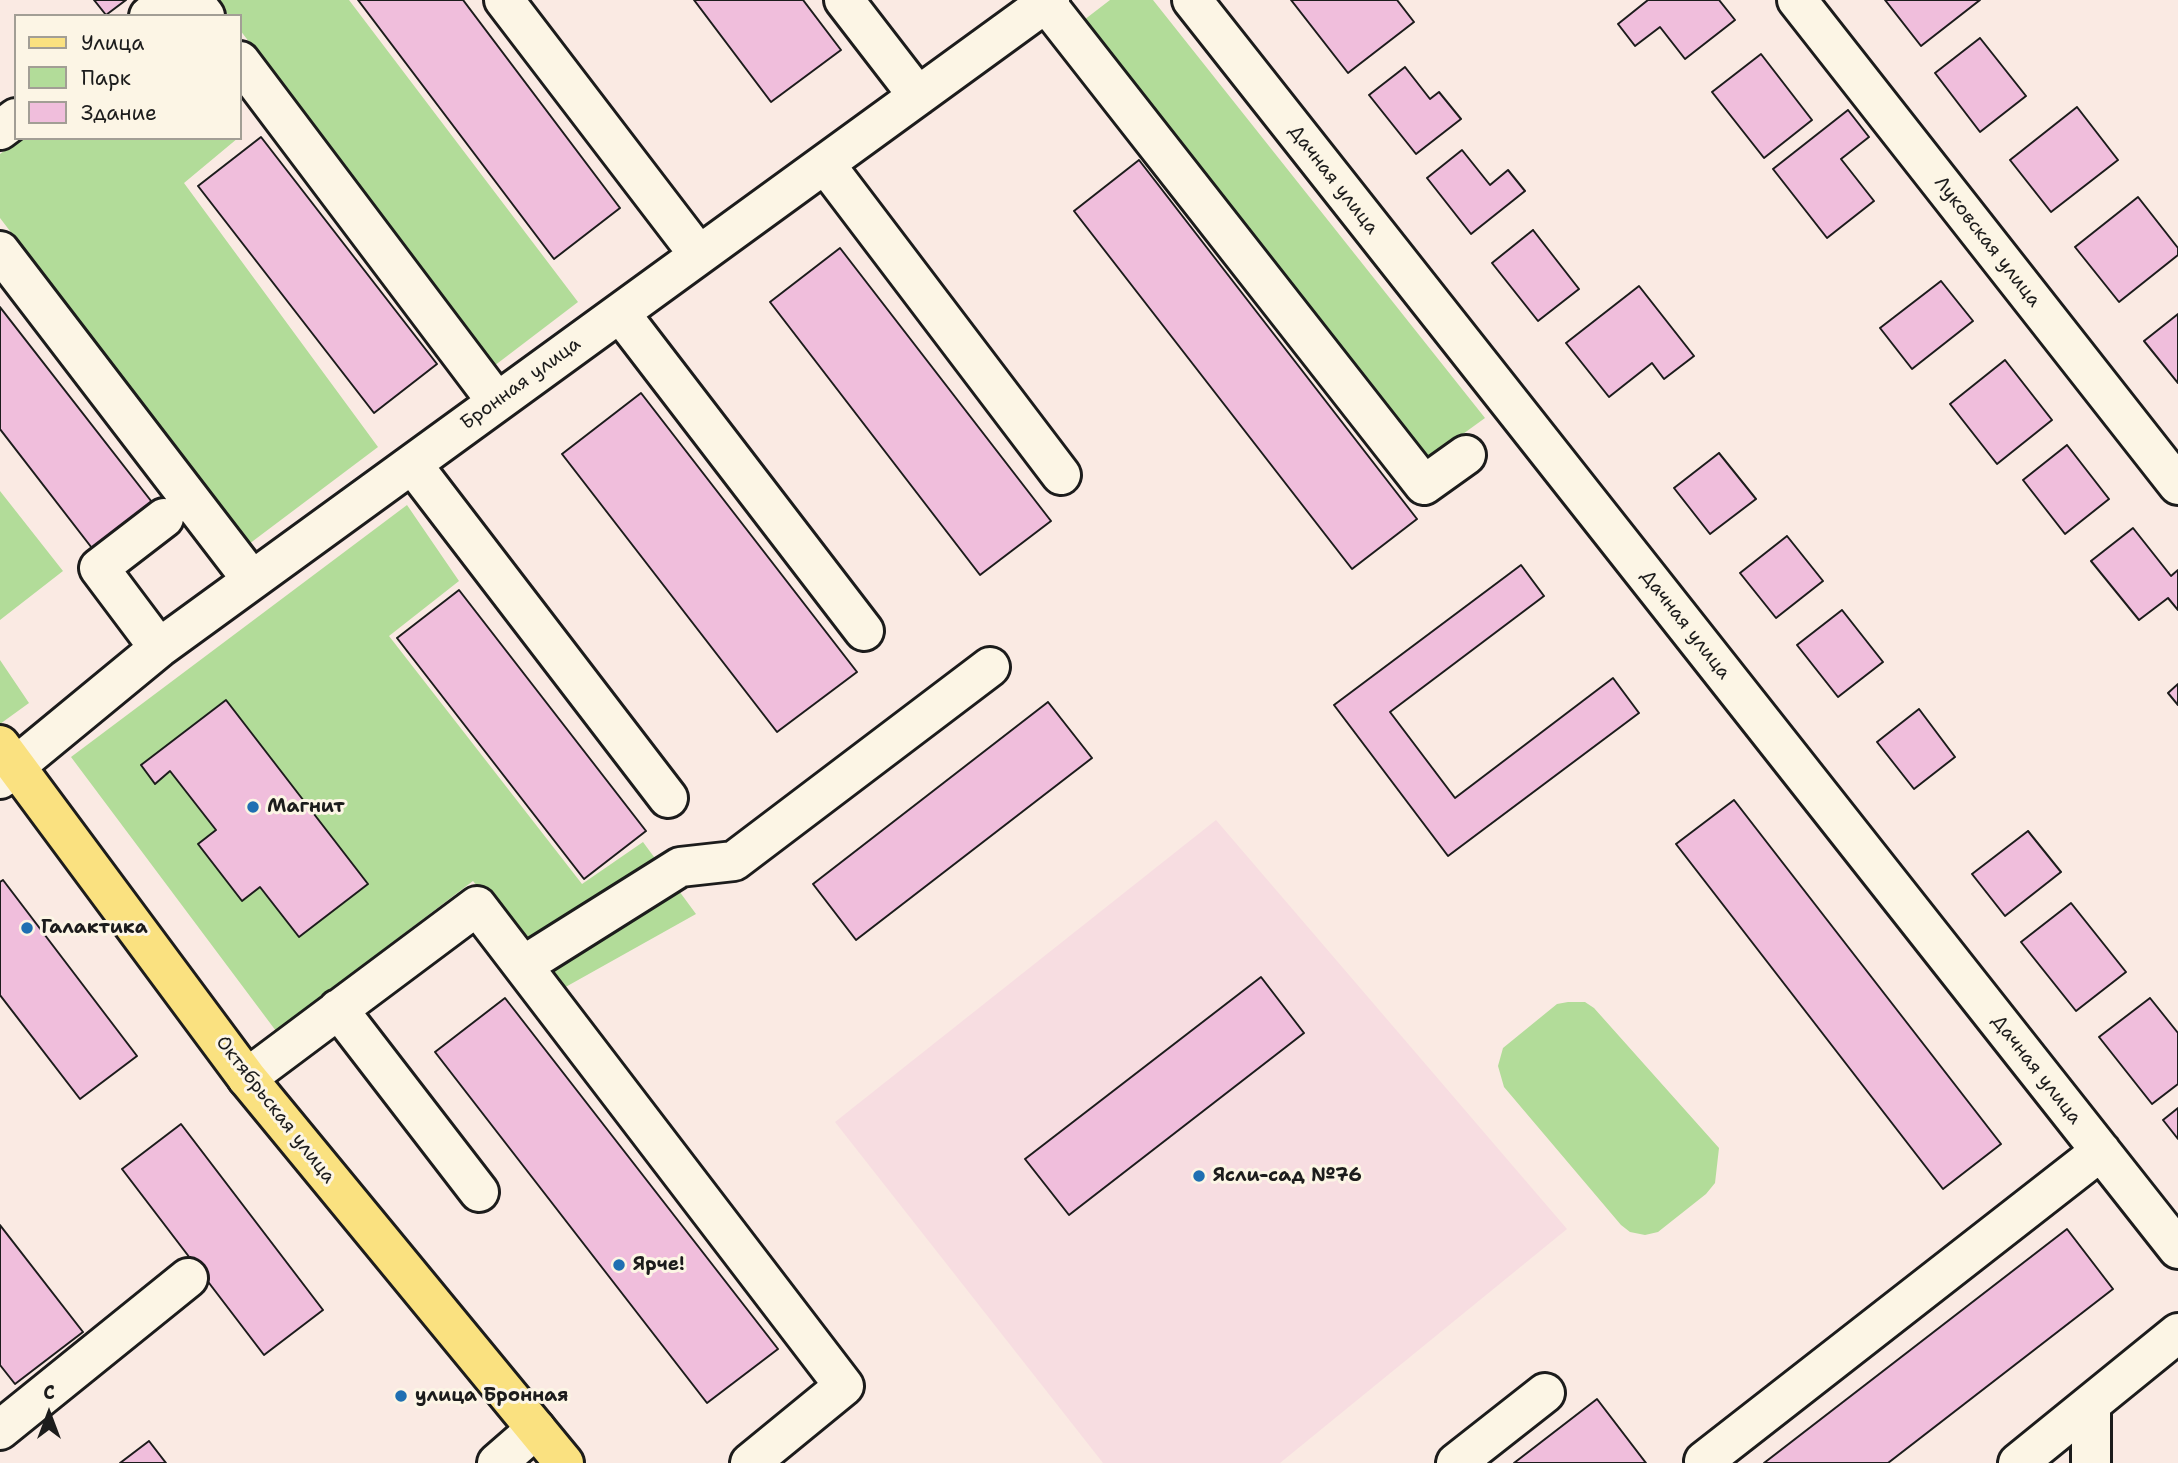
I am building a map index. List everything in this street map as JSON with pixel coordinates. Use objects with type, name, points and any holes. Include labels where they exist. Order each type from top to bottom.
[{"type":"main road","name":"Октябрьская улица","points":[[5,764],[247,1078],[564,1463]]},
{"type":"street","points":[[152,14],[170,0]]},
{"type":"street","points":[[504,0],[699,255]]},
{"type":"street","points":[[844,0],[918,96]]},
{"type":"street","name":"Дачная улица","points":[[1192,0],[2178,1249]]},
{"type":"street","name":"Луковская улица","points":[[1797,0],[2178,485]]},
{"type":"street","points":[[1048,1],[1424,485],[1466,455]]},
{"type":"street","name":"Бронная улица","points":[[5,764],[251,580],[1048,1]]},
{"type":"street","points":[[242,64],[497,402]]},
{"type":"street","points":[[825,164],[1061,475]]},
{"type":"street","points":[[0,251],[251,580]]},
{"type":"street","points":[[620,313],[864,631]]},
{"type":"street","points":[[412,464],[668,798]]},
{"type":"street","points":[[159,648],[99,568],[164,518]]},
{"type":"street","points":[[524,965],[680,867],[734,861],[990,667]]},
{"type":"street","points":[[247,1078],[477,906],[844,1386],[759,1460]]},
{"type":"street","points":[[338,1009],[478,1192]]},
{"type":"street","points":[[1704,1461],[2101,1151]]},
{"type":"street","points":[[0,1430],[188,1278]]},
{"type":"street","points":[[2018,1463],[2178,1334]]},
{"type":"street","points":[[1456,1463],[1545,1393]]},
{"type":"street","points":[[2091,1405],[2091,1463]]},
{"type":"street","points":[[497,1463],[536,1429]]},
{"type":"shaded area","name":"Ясли-сад №76","points":[[1216,820],[1567,1229],[1280,1463],[1103,1463],[835,1122]]},
{"type":"green space","points":[[217,0],[349,0],[578,302],[494,366],[242,33],[242,14],[228,14]]},
{"type":"green space","points":[[1110,0],[1153,0],[1485,418],[1427,460],[1084,20]]},
{"type":"green space","points":[[19,140],[236,140],[184,183],[378,447],[249,544],[0,218],[0,154]]},
{"type":"green space","points":[[0,491],[63,571],[0,620]]},
{"type":"green space","points":[[407,505],[459,581],[389,636],[582,884],[643,842],[696,914],[562,989],[473,881],[276,1031],[71,757]]},
{"type":"green space","points":[[0,660],[29,703],[0,724]]},
{"type":"green space","points":[[1585,1002],[1594,1008],[1719,1148],[1715,1183],[1706,1194],[1658,1232],[1645,1235],[1630,1232],[1621,1225],[1504,1087],[1498,1066],[1503,1048],[1557,1004]]},
{"type":"building","points":[[94,0],[126,0],[107,14]]},
{"type":"building","points":[[358,0],[463,0],[620,208],[554,259]]},
{"type":"building","points":[[694,0],[803,0],[841,50],[771,102]]},
{"type":"building","points":[[1291,0],[1397,0],[1414,22],[1348,73]]},
{"type":"building","points":[[1648,0],[1719,0],[1735,20],[1685,59],[1660,27],[1635,46],[1618,24]]},
{"type":"building","points":[[1885,0],[1980,0],[1921,46]]},
{"type":"building","points":[[1980,38],[2026,96],[1980,132],[1935,73]]},
{"type":"building","points":[[1761,54],[1812,120],[1764,158],[1712,92]]},
{"type":"building","points":[[1405,67],[1430,99],[1439,92],[1461,119],[1416,154],[1369,95]]},
{"type":"building","points":[[2077,107],[2118,160],[2051,212],[2010,160]]},
{"type":"building","points":[[1848,110],[1869,137],[1841,159],[1874,201],[1827,238],[1773,169]]},
{"type":"building","points":[[261,137],[437,364],[374,413],[198,186]]},
{"type":"building","points":[[1462,150],[1490,185],[1508,170],[1525,191],[1471,234],[1427,178]]},
{"type":"building","points":[[1139,160],[1417,519],[1352,569],[1074,211]]},
{"type":"building","points":[[2138,197],[2178,248],[2178,255],[2119,302],[2075,247]]},
{"type":"building","points":[[1533,230],[1579,289],[1538,321],[1492,263]]},
{"type":"building","points":[[840,248],[1051,521],[980,575],[770,302]]},
{"type":"building","points":[[1941,281],[1973,321],[1912,369],[1880,328]]},
{"type":"building","points":[[1639,286],[1694,356],[1664,379],[1652,363],[1609,397],[1566,343]]},
{"type":"building","points":[[0,307],[155,506],[95,552],[0,429]]},
{"type":"building","points":[[2178,314],[2178,383],[2144,341]]},
{"type":"building","points":[[2005,360],[2052,420],[1997,464],[1950,404]]},
{"type":"building","points":[[641,393],[857,672],[777,732],[562,454]]},
{"type":"building","points":[[2067,445],[2109,499],[2065,534],[2023,480]]},
{"type":"building","points":[[1719,453],[1756,499],[1710,534],[1674,488]]},
{"type":"building","points":[[2133,528],[2171,576],[2178,570],[2178,610],[2168,598],[2139,620],[2091,561]]},
{"type":"building","points":[[1787,536],[1823,581],[1776,618],[1740,573]]},
{"type":"building","points":[[1521,565],[1544,596],[1390,712],[1455,798],[1613,678],[1639,713],[1448,856],[1334,705]]},
{"type":"building","points":[[459,590],[646,831],[584,879],[397,638]]},
{"type":"building","points":[[1842,610],[1883,662],[1838,697],[1797,645]]},
{"type":"building","points":[[2178,684],[2178,705],[2168,693]]},
{"type":"building","name":"Магнит","points":[[226,700],[368,884],[299,937],[260,887],[242,901],[198,844],[216,830],[170,771],[155,784],[141,765]]},
{"type":"building","points":[[1048,702],[1092,758],[856,940],[813,884]]},
{"type":"building","points":[[1919,709],[1955,757],[1914,789],[1877,742]]},
{"type":"building","points":[[1734,800],[2001,1144],[1943,1189],[1676,844]]},
{"type":"building","points":[[2028,831],[2061,872],[2005,916],[1972,874]]},
{"type":"building","points":[[3,880],[137,1056],[80,1099],[0,995],[0,882]]},
{"type":"building","points":[[2071,903],[2126,972],[2076,1011],[2021,942]]},
{"type":"building","points":[[1261,977],[1304,1033],[1069,1215],[1025,1159]]},
{"type":"building","points":[[505,998],[778,1349],[707,1403],[435,1052]]},
{"type":"building","points":[[2150,998],[2178,1033],[2178,1084],[2152,1104],[2099,1037]]},
{"type":"building","points":[[2178,1108],[2178,1139],[2163,1120]]},
{"type":"building","points":[[181,1124],[323,1310],[264,1355],[122,1169]]},
{"type":"building","points":[[0,1225],[83,1332],[15,1384],[0,1365]]},
{"type":"building","points":[[2067,1229],[2113,1289],[1888,1463],[1764,1463]]},
{"type":"building","points":[[1597,1399],[1646,1463],[1514,1463]]},
{"type":"building","points":[[149,1441],[166,1463],[120,1463]]},
{"type":"place","name":"Магнит","points":[[253,807]]},
{"type":"place","name":"Галактика","points":[[27,928]]},
{"type":"place","name":"Ясли-сад №76","points":[[1199,1176]]},
{"type":"place","name":"Ярче!","points":[[619,1265]]},
{"type":"place","name":"улица Бронная","points":[[401,1396]]}]
